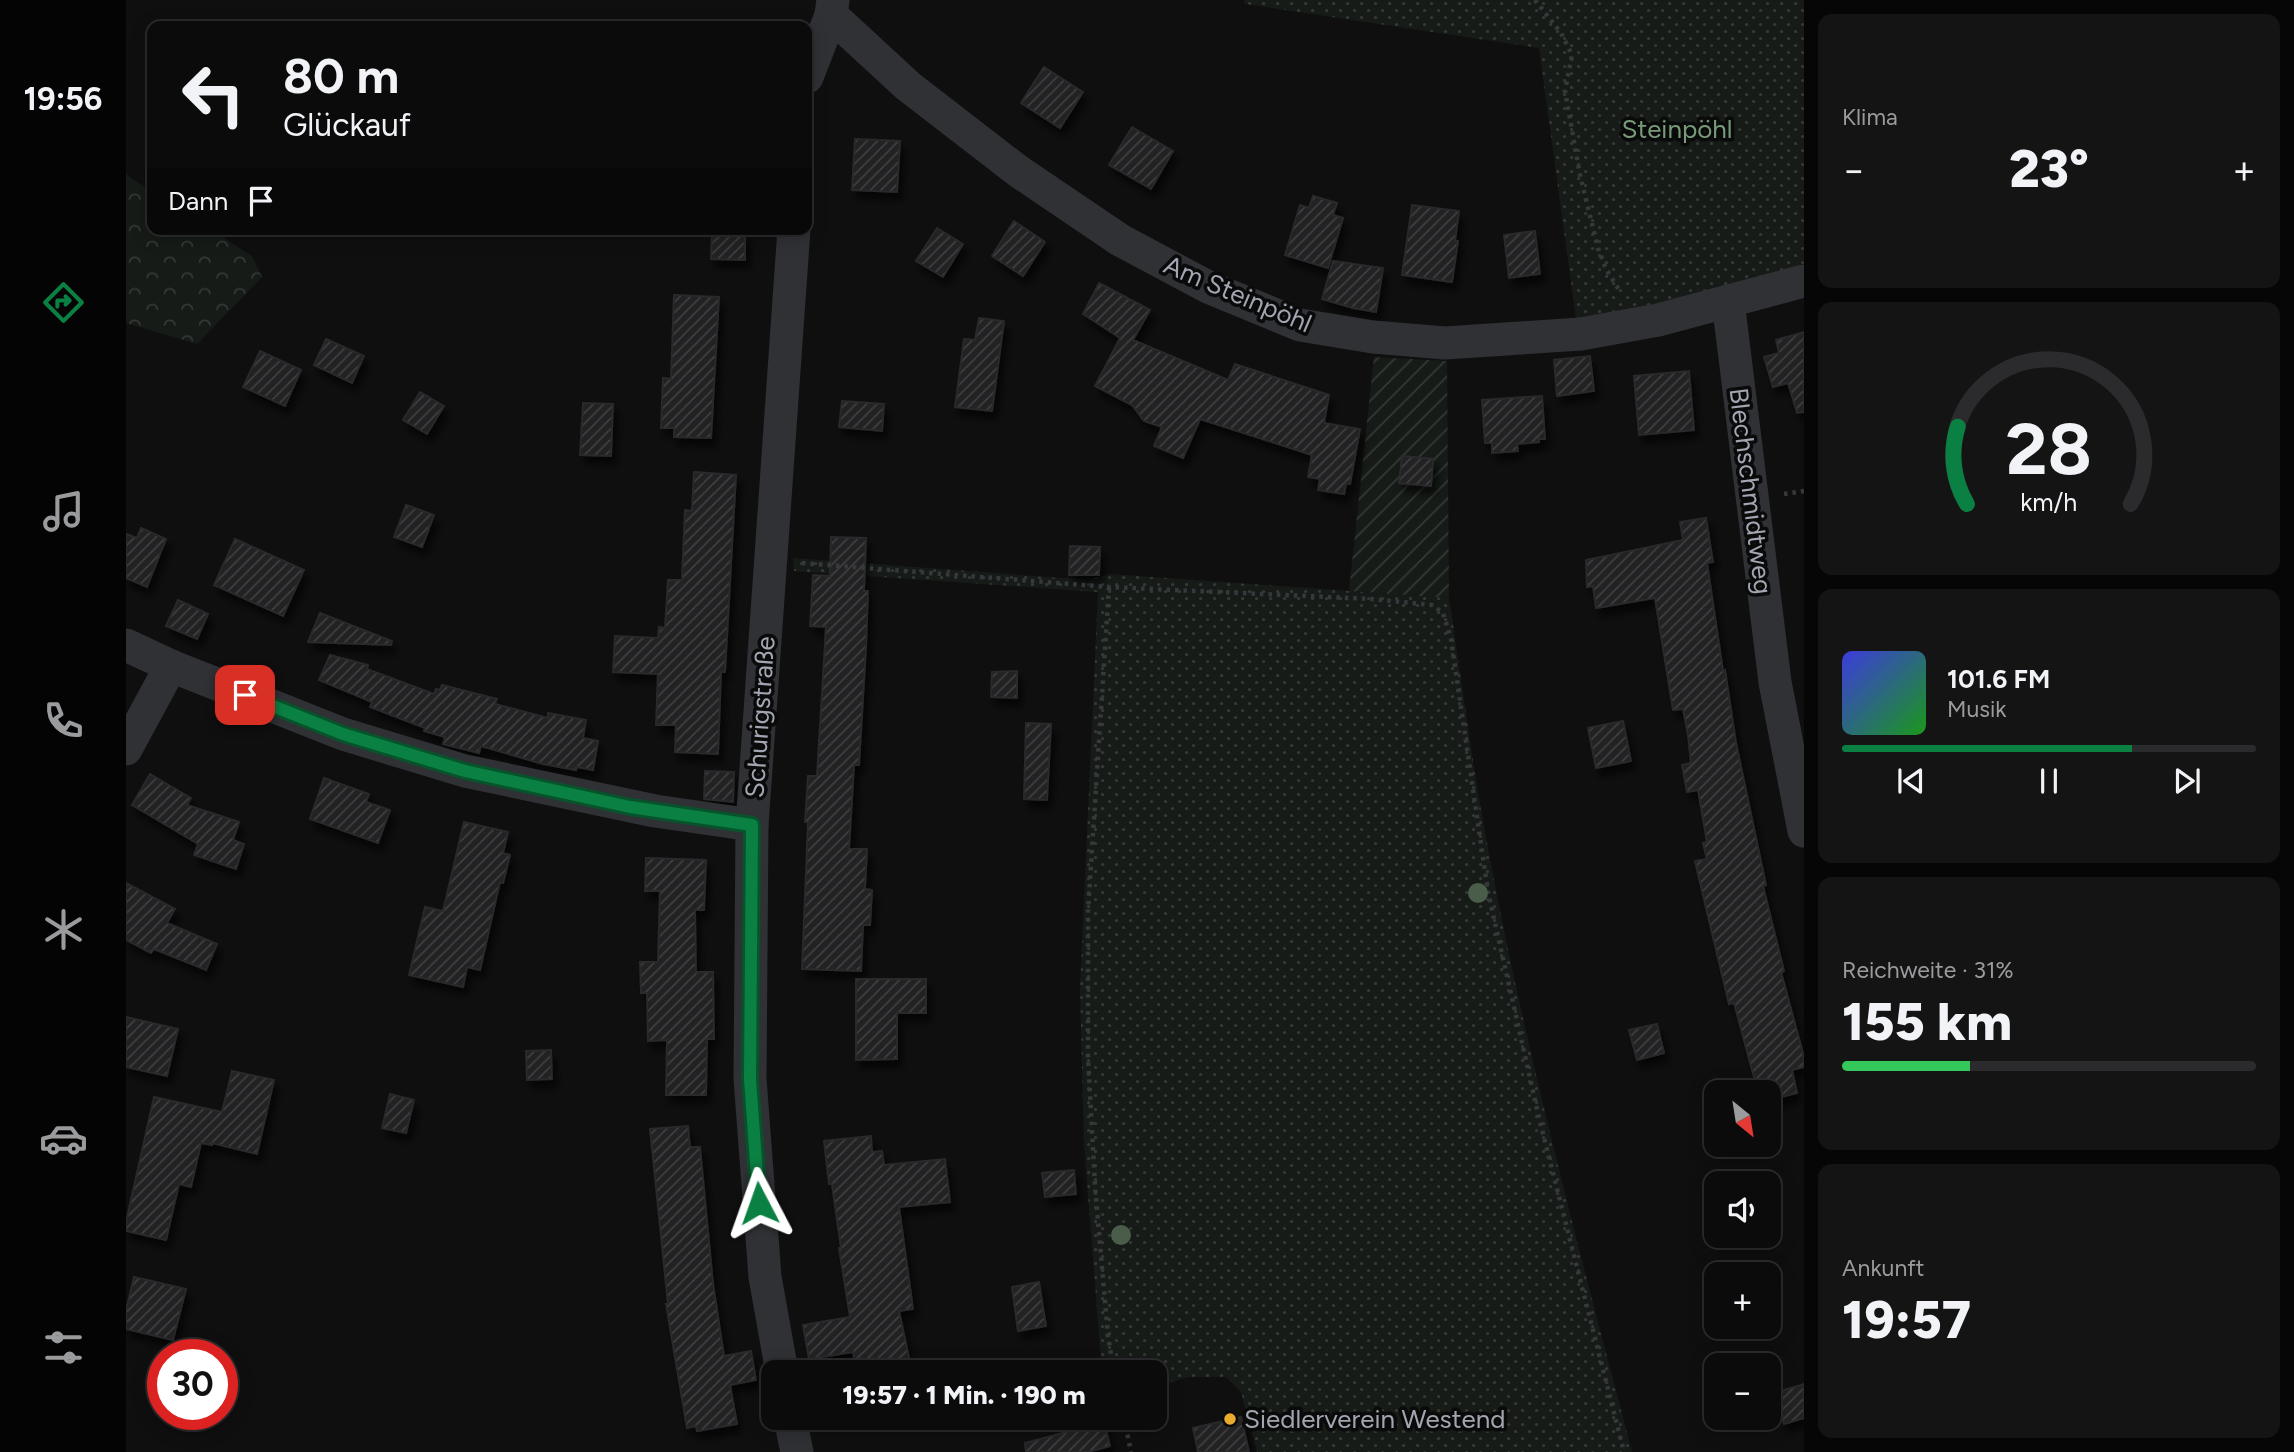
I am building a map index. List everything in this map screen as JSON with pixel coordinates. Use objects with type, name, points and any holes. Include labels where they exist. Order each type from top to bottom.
[{"type":"street","points":[[812,63],[832,8]]},
{"type":"street","name":"Am Steinpöhl","points":[[832,8],[919,94],[1018,171],[1119,240],[1208,287],[1300,325],[1373,337],[1445,343],[1581,334],[1658,320],[1804,281]]},
{"type":"street","name":"Schurigstraße","points":[[780,1360],[765,1277],[750,1079],[752,825],[794,235]]},
{"type":"street","name":"Blechschmidtweg","points":[[1728,301],[1790,678],[1804,831]]},
{"type":"street","points":[[126,645],[171,666],[343,734],[465,771],[630,807],[752,825]]},
{"type":"street","points":[[126,749],[171,666]]},
{"type":"street","points":[[792,1430],[797,1452]]},
{"type":"path","points":[[1535,0],[1561,33],[1572,55],[1565,91],[1580,175],[1598,248],[1619,292],[1636,308],[1658,320]]},
{"type":"path","points":[[770,561],[1109,587],[1372,599],[1432,605],[1443,613],[1451,639],[1488,892],[1539,1118],[1624,1452]]},
{"type":"path","points":[[1109,587],[1088,911],[1088,1056],[1095,1186],[1112,1360]]},
{"type":"path","points":[[1126,1430],[1131,1452]]},
{"type":"green space","name":"Steinpöhl","points":[[1244,0],[1804,0],[1804,275],[1576,319],[1539,48],[1245,4]]},
{"type":"green space","points":[[126,172],[147,189],[147,235],[219,235],[252,256],[262,277],[197,344],[126,323]]},
{"type":"green space","points":[[1374,357],[1447,361],[1449,598],[1349,591]]},
{"type":"green space","points":[[793,558],[1087,580],[1110,574],[1449,598],[1478,791],[1520,1005],[1555,1154],[1632,1452],[1257,1452],[1241,1392],[1226,1377],[1188,1377],[1167,1383],[1167,1360],[1101,1359],[1084,1144],[1080,990],[1098,592],[794,571]]},
{"type":"building","points":[[1044,67],[1083,92],[1060,128],[1021,103]]},
{"type":"building","points":[[1132,127],[1173,151],[1151,189],[1109,165]]},
{"type":"building","points":[[855,139],[900,141],[897,192],[852,190]]},
{"type":"building","points":[[1313,196],[1337,203],[1333,215],[1343,218],[1328,268],[1285,255],[1300,205],[1309,208]]},
{"type":"building","points":[[1412,205],[1459,211],[1452,282],[1402,275]]},
{"type":"building","points":[[1014,221],[1045,242],[1023,276],[992,256]]},
{"type":"building","points":[[937,228],[963,244],[943,277],[916,261]]},
{"type":"building","points":[[1535,231],[1540,274],[1509,278],[1504,235]]},
{"type":"building","points":[[712,235],[745,235],[745,260],[711,259]]},
{"type":"building","points":[[1333,261],[1383,268],[1376,312],[1322,299]]},
{"type":"building","points":[[1099,283],[1150,310],[1133,340],[1228,380],[1235,364],[1329,395],[1324,423],[1360,429],[1350,484],[1346,483],[1344,494],[1318,490],[1320,479],[1308,477],[1312,455],[1200,419],[1183,458],[1154,446],[1162,427],[1144,421],[1132,405],[1095,386],[1120,338],[1083,314]]},
{"type":"building","points":[[674,295],[719,297],[711,438],[674,437],[674,428],[661,428],[663,378],[671,379]]},
{"type":"building","points":[[979,318],[1004,321],[992,411],[955,407],[964,339],[975,340]]},
{"type":"building","points":[[1804,332],[1804,412],[1797,413],[1788,383],[1773,387],[1764,357],[1779,353],[1776,340]]},
{"type":"building","points":[[326,339],[364,356],[352,383],[314,365]]},
{"type":"building","points":[[260,351],[301,370],[285,406],[243,387]]},
{"type":"building","points":[[1590,356],[1594,391],[1557,396],[1554,360]]},
{"type":"building","points":[[1689,371],[1694,430],[1639,435],[1634,376]]},
{"type":"building","points":[[420,392],[444,406],[427,434],[403,420]]},
{"type":"building","points":[[1542,396],[1545,439],[1517,444],[1518,451],[1492,453],[1492,443],[1485,443],[1482,400]]},
{"type":"building","points":[[842,401],[884,404],[882,431],[839,427]]},
{"type":"building","points":[[583,403],[613,404],[611,456],[580,455]]},
{"type":"building","points":[[1402,456],[1433,459],[1431,486],[1399,483]]},
{"type":"building","points":[[694,472],[736,475],[725,672],[721,672],[718,754],[675,752],[676,725],[656,725],[658,674],[613,672],[615,636],[658,638],[659,627],[665,628],[668,580],[682,580],[685,510],[692,511]]},
{"type":"building","points":[[406,505],[434,515],[422,547],[394,537]]},
{"type":"building","points":[[1706,518],[1713,562],[1707,563],[1736,743],[1766,885],[1763,886],[1784,971],[1781,972],[1804,1057],[1804,1067],[1792,1070],[1797,1093],[1782,1097],[1782,1080],[1755,1080],[1734,1003],[1729,1004],[1695,861],[1707,859],[1703,843],[1707,842],[1698,790],[1687,792],[1682,765],[1691,763],[1688,735],[1683,709],[1673,710],[1655,598],[1596,608],[1593,586],[1587,587],[1586,560],[1683,540],[1680,522]]},
{"type":"building","points":[[141,528],[166,539],[147,587],[126,578],[126,534],[137,538]]},
{"type":"building","points":[[831,537],[866,538],[866,647],[859,765],[854,765],[849,849],[867,849],[865,889],[872,890],[870,925],[863,925],[861,971],[802,969],[808,776],[817,776],[826,627],[810,626],[813,575],[830,576]]},
{"type":"building","points":[[235,539],[304,570],[283,616],[214,585]]},
{"type":"building","points":[[1070,546],[1100,547],[1099,575],[1069,575]]},
{"type":"building","points":[[178,600],[208,614],[197,639],[166,626]]},
{"type":"building","points":[[320,613],[392,641],[391,645],[308,642]]},
{"type":"building","points":[[330,655],[368,665],[367,669],[434,694],[442,685],[497,699],[495,704],[548,718],[548,713],[586,720],[583,738],[598,741],[593,770],[543,764],[481,746],[479,753],[443,744],[445,737],[424,731],[425,728],[370,707],[372,702],[319,680]]},
{"type":"building","points":[[1017,671],[1017,698],[991,697],[992,672]]},
{"type":"building","points":[[1623,721],[1631,761],[1596,768],[1588,728]]},
{"type":"building","points":[[1026,723],[1051,724],[1047,800],[1024,799]]},
{"type":"building","points":[[705,771],[734,772],[733,802],[704,799]]},
{"type":"building","points":[[150,774],[191,798],[187,805],[239,822],[233,840],[244,844],[236,869],[194,855],[198,844],[132,805]]},
{"type":"building","points":[[324,778],[369,794],[366,802],[390,810],[378,843],[310,819]]},
{"type":"building","points":[[464,822],[508,832],[503,853],[510,855],[503,883],[500,882],[480,970],[467,967],[463,987],[409,975],[425,907],[443,911]]},
{"type":"building","points":[[646,858],[706,860],[704,910],[695,910],[696,972],[713,972],[714,1039],[707,1039],[706,1095],[666,1095],[667,1040],[648,1041],[647,993],[641,993],[640,962],[658,962],[660,891],[645,891]]},
{"type":"building","points":[[126,883],[175,909],[167,923],[217,944],[206,970],[154,949],[151,953],[126,940]]},
{"type":"building","points":[[856,979],[926,979],[926,1013],[897,1013],[897,1059],[856,1060]]},
{"type":"building","points":[[126,1017],[178,1029],[167,1076],[126,1067]]},
{"type":"building","points":[[1657,1024],[1664,1053],[1637,1060],[1629,1030]]},
{"type":"building","points":[[551,1050],[552,1079],[527,1080],[526,1051]]},
{"type":"building","points":[[232,1071],[274,1080],[257,1154],[212,1143],[201,1143],[191,1187],[179,1184],[166,1240],[126,1231],[154,1097],[222,1112]]},
{"type":"building","points":[[390,1094],[414,1100],[406,1133],[382,1128]]},
{"type":"building","points":[[688,1126],[690,1147],[700,1147],[713,1284],[724,1356],[751,1351],[756,1380],[730,1385],[737,1424],[697,1431],[696,1426],[687,1428],[666,1304],[650,1129]]},
{"type":"building","points":[[871,1136],[872,1152],[882,1151],[884,1165],[945,1159],[950,1202],[899,1207],[913,1309],[899,1311],[909,1360],[855,1360],[853,1352],[809,1359],[803,1325],[850,1317],[824,1141]]},
{"type":"building","points":[[1074,1170],[1076,1194],[1045,1197],[1042,1173]]},
{"type":"building","points":[[134,1277],[186,1289],[173,1339],[126,1329],[126,1310]]},
{"type":"building","points":[[1039,1282],[1046,1326],[1018,1331],[1012,1287]]},
{"type":"building","points":[[1804,1384],[1804,1418],[1784,1424],[1781,1415],[1781,1391]]},
{"type":"building","name":"Siedlerverein Westend","points":[[1241,1417],[1249,1452],[1198,1452],[1193,1428]]},
{"type":"building","points":[[1074,1430],[1106,1430],[1110,1446],[1088,1452],[1026,1452],[1025,1443]]},
{"type":"place","name":"Siedlerverein Westend","points":[[1230,1419]]},
{"type":"route","points":[[245,695],[343,734],[465,771],[630,807],[752,825],[750,1079],[759,1203]]}]
